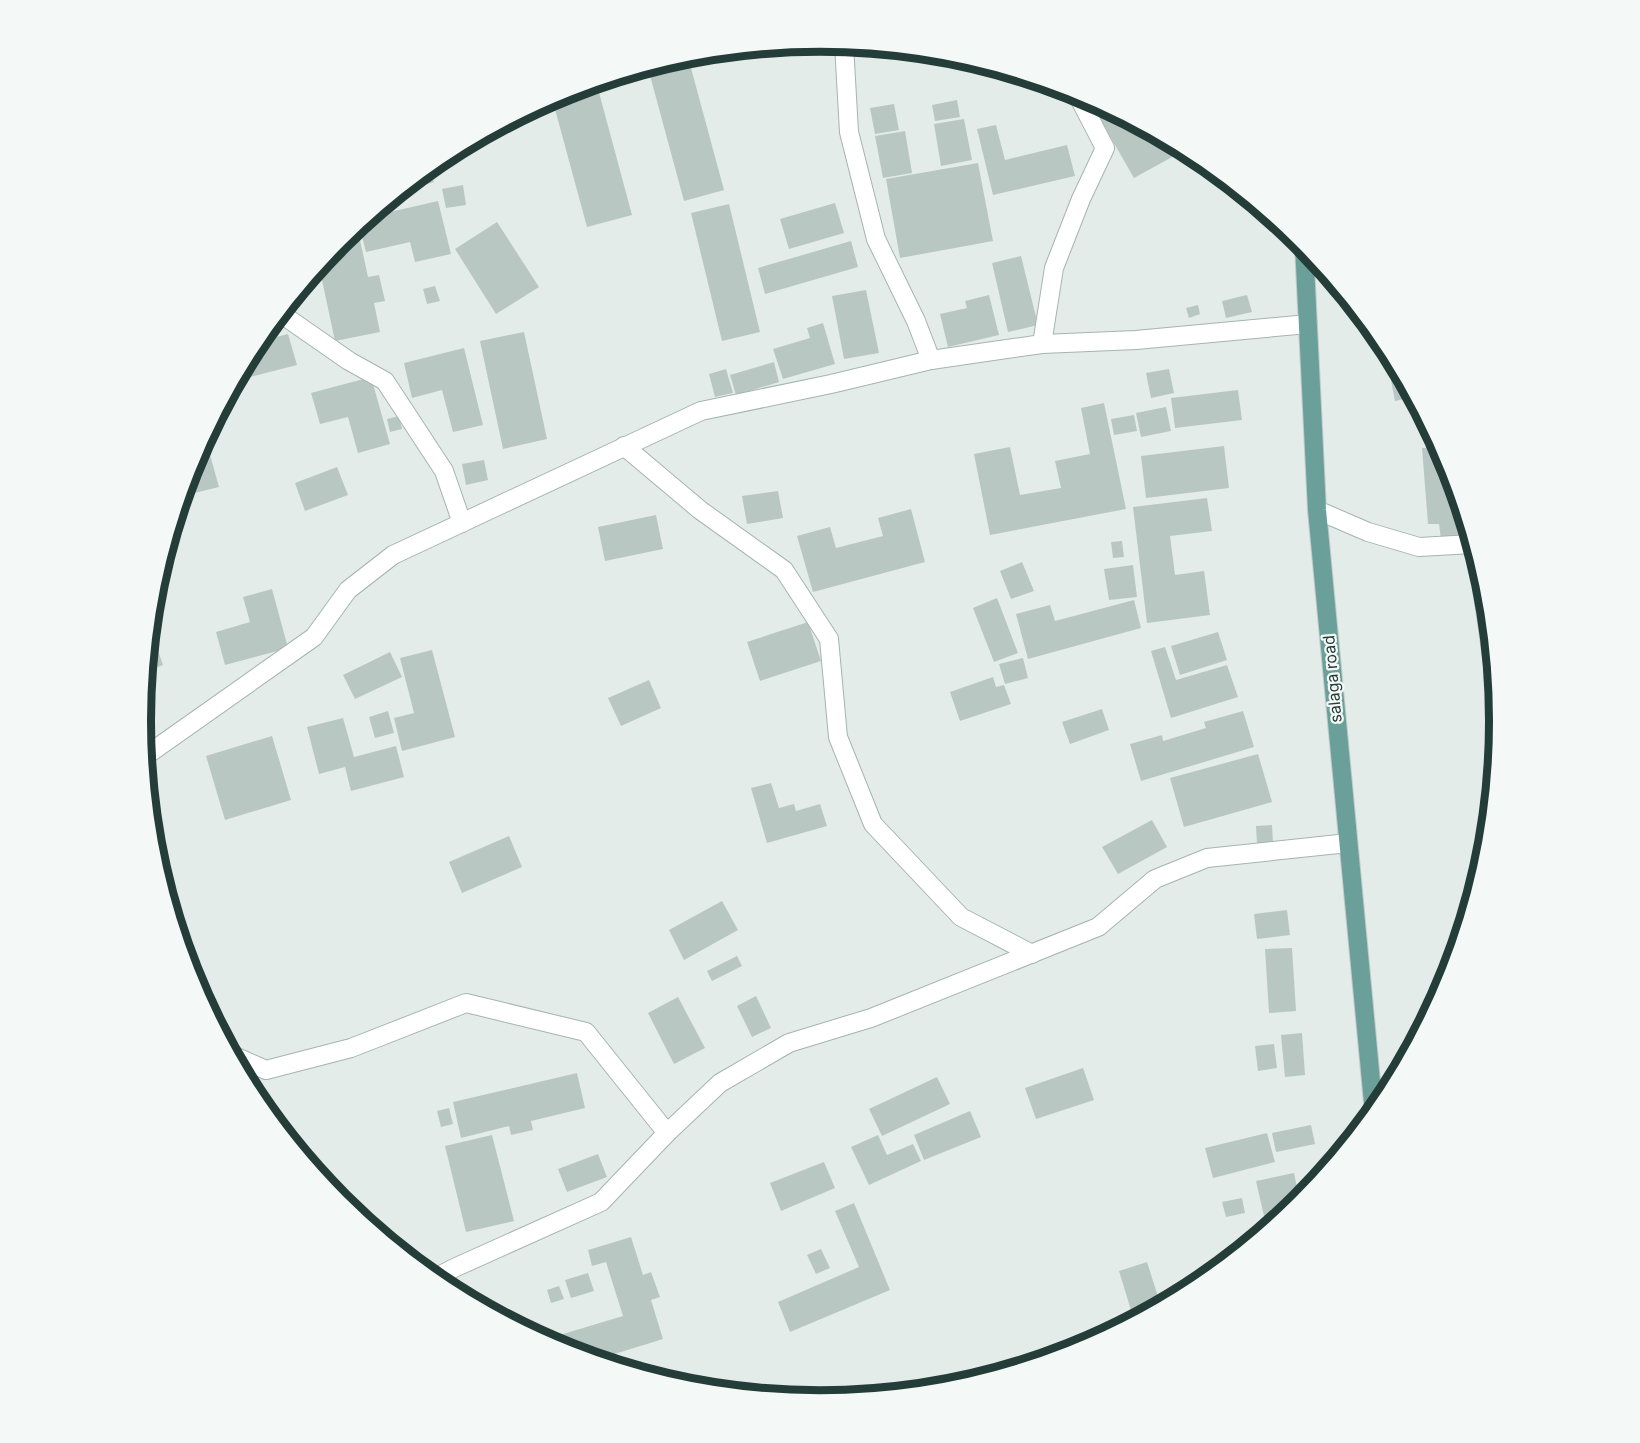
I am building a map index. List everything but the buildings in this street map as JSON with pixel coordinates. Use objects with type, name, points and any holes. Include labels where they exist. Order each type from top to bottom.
[{"type":"main road","name":"salaga road","points":[[1305,261],[1317,510],[1373,1098]]},
{"type":"street","points":[[845,53],[849,132],[876,239],[916,321],[931,360]]},
{"type":"street","points":[[1042,344],[1054,268],[1081,199],[1105,148],[1083,106]]},
{"type":"street","points":[[287,318],[349,361],[385,381],[444,471],[462,523]]},
{"type":"street","points":[[152,752],[314,637],[348,590],[393,555],[701,411],[931,360],[1042,344],[1136,340],[1308,324]]},
{"type":"street","points":[[624,446],[700,510],[784,570],[829,639],[838,737],[873,824],[961,917],[1032,954]]},
{"type":"street","points":[[1317,510],[1368,532],[1419,547],[1465,544]]},
{"type":"street","points":[[443,1274],[601,1202],[667,1133],[720,1083],[789,1043],[871,1018],[1098,927],[1155,879],[1207,858],[1348,843]]},
{"type":"street","points":[[244,1060],[266,1070],[351,1048],[466,1003],[586,1032],[667,1133]]}]
